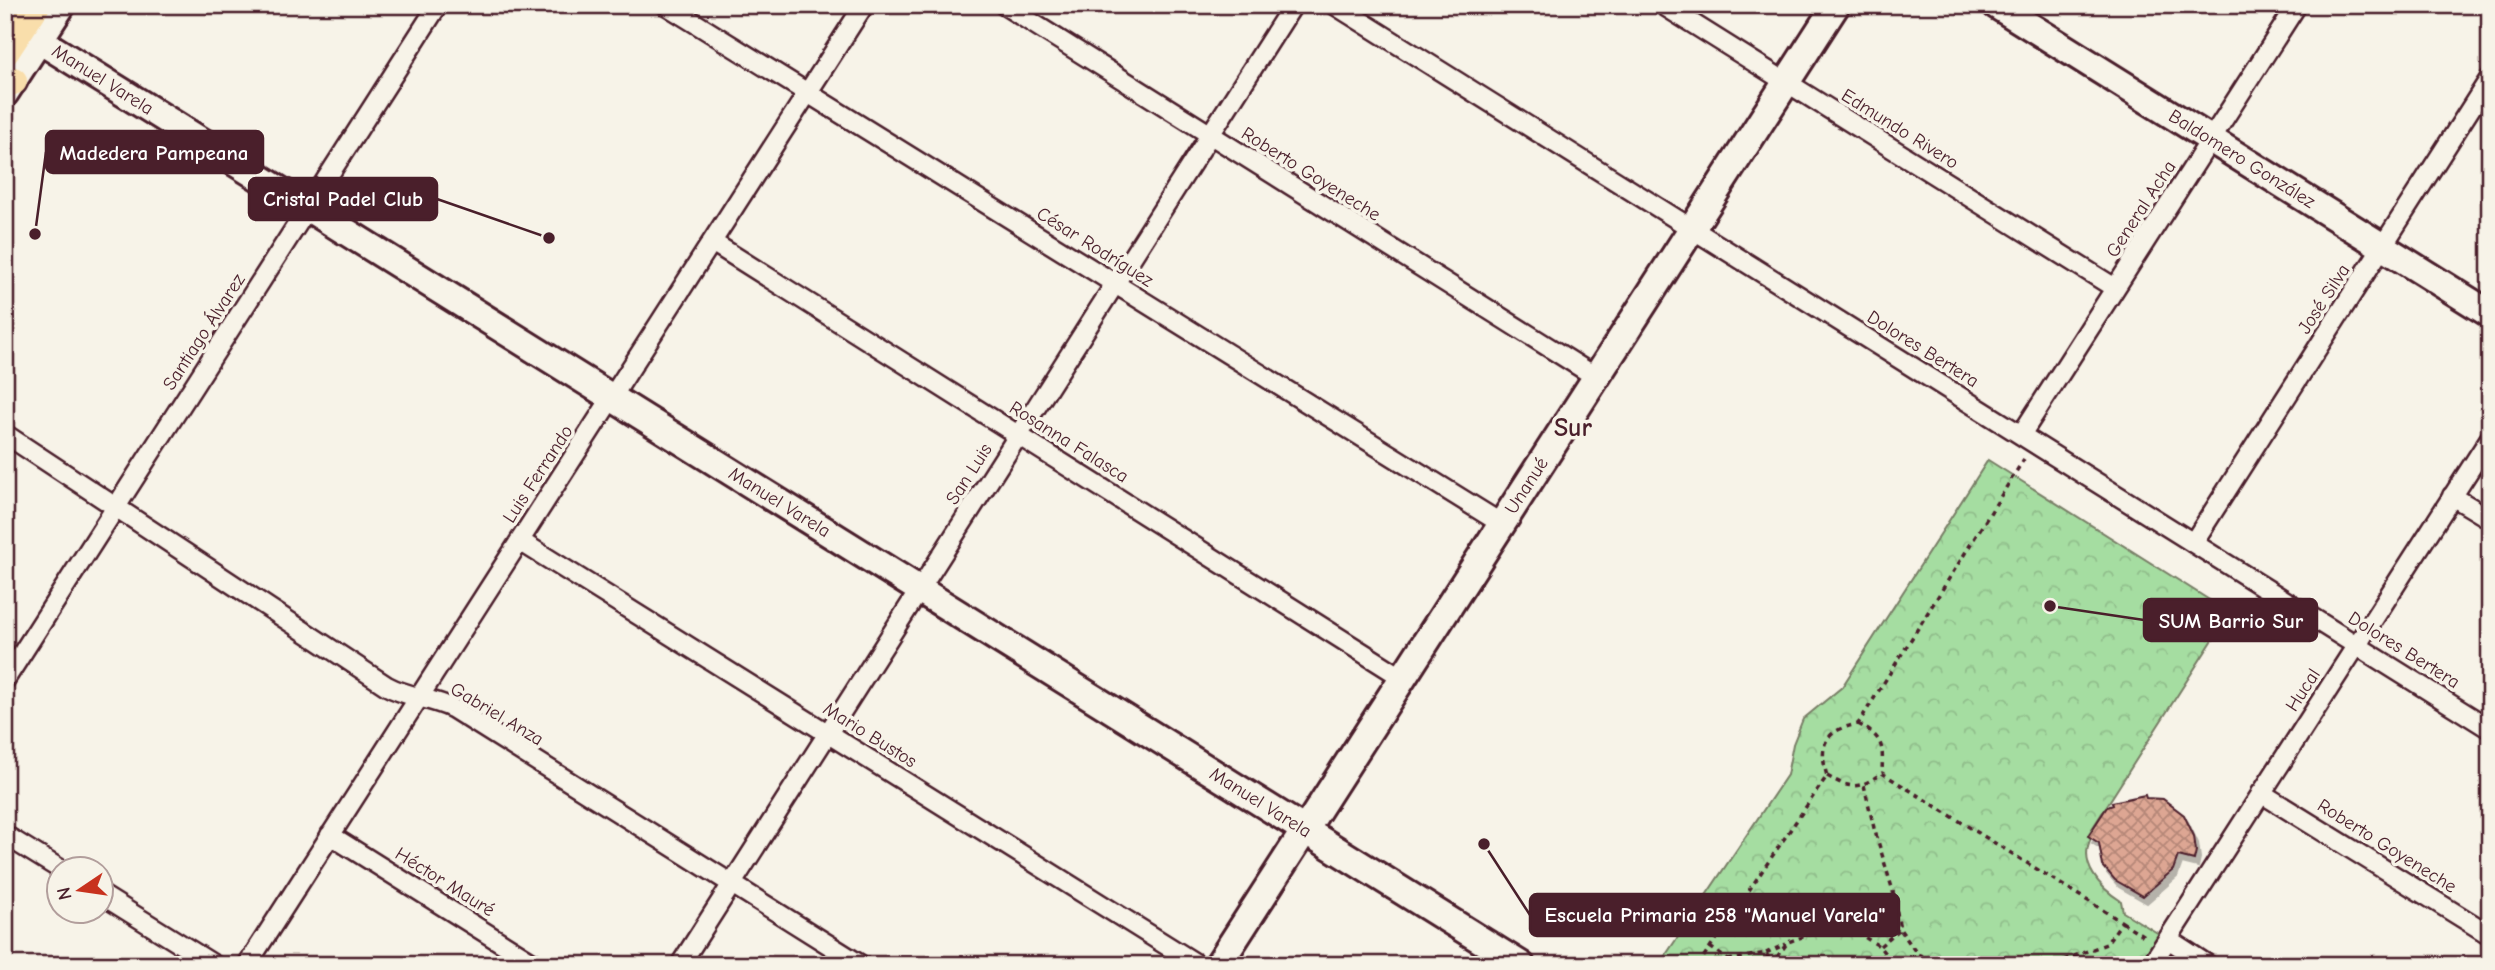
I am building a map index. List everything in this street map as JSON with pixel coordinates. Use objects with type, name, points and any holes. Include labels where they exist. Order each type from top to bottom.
[{"type":"main road","points":[[5,52],[36,5]]},
{"type":"street","points":[[8,86],[62,5]]},
{"type":"street","name":"Santiago Álvarez","points":[[5,680],[438,5]]},
{"type":"street","name":"César Rodríguez","points":[[666,5],[1502,524]]},
{"type":"street","name":"Luis Ferrando","points":[[247,965],[864,5]]},
{"type":"street","name":"Roberto Goyeneche","points":[[1004,5],[1596,377]]},
{"type":"street","name":"San Luis","points":[[680,965],[1293,5]]},
{"type":"street","name":"Dolores Bertera","points":[[1335,5],[2490,729]]},
{"type":"street","name":"Edmundo Rivero","points":[[1663,5],[2115,288]]},
{"type":"street","name":"Unanué","points":[[1218,965],[1836,5]]},
{"type":"street","name":"Baldomero González","points":[[1996,5],[2490,314]]},
{"type":"street","name":"General Acha","points":[[2027,439],[2115,288],[2297,5]]},
{"type":"street","name":"Manuel Varela","points":[[39,40],[1521,965]]},
{"type":"street","name":"José Silva","points":[[2193,543],[2490,78]]},
{"type":"street","name":"Rosanna Falasca","points":[[712,242],[1403,678]]},
{"type":"street","name":"Gabriel Anza","points":[[5,434],[387,686],[402,694],[452,708],[861,965]]},
{"type":"street","name":"Hucal","points":[[2151,965],[2490,438]]},
{"type":"street","points":[[2452,496],[2490,519]]},
{"type":"street","name":"Mario Bustos","points":[[520,541],[1198,965]]},
{"type":"street","name":"Roberto Goyeneche","points":[[2261,793],[2490,935]]},
{"type":"street","points":[[5,835],[46,860]]},
{"type":"street","name":"Héctor Mauré","points":[[330,835],[537,965]]},
{"type":"street","points":[[116,904],[214,965]]},
{"type":"street","points":[[2168,939],[2208,965]]},
{"type":"path","points":[[1858,724],[2027,439]]},
{"type":"path","points":[[1858,724],[1874,733],[1882,750],[1882,773],[1864,785],[1846,786],[1827,776],[1821,757],[1827,737],[1839,727],[1858,724]]},
{"type":"path","points":[[1882,773],[2149,940]]},
{"type":"path","points":[[1698,965],[1827,776]]},
{"type":"path","points":[[1864,785],[1893,891],[1900,929],[1917,954],[1948,965]]},
{"type":"path","points":[[2050,965],[2106,944],[2122,922]]},
{"type":"path","points":[[1880,946],[1900,929]]},
{"type":"path","points":[[1710,947],[1727,962],[1766,953],[1822,930],[1853,930],[1880,946],[1894,965]]},
{"type":"path","points":[[1766,953],[1771,964],[1788,943]]},
{"type":"path","points":[[1902,965],[1917,954]]},
{"type":"green space","points":[[1988,460],[2230,613],[2088,835],[2091,838],[2087,857],[2093,874],[2121,901],[2123,912],[2164,937],[2147,965],[1659,965],[1787,775],[1793,744],[1803,719],[1842,687]]},
{"type":"building","points":[[2145,795],[2146,798],[2163,799],[2184,815],[2194,836],[2196,851],[2194,860],[2178,856],[2173,870],[2143,896],[2115,880],[2103,866],[2099,843],[2088,836],[2107,807],[2113,805],[2112,802]]},
{"type":"place","name":"Madedera Pampeana","points":[[35,234]]},
{"type":"place","name":"Cristal Padel Club","points":[[549,238]]},
{"type":"place","name":"SUM Barrio Sur","points":[[2050,606]]},
{"type":"place","name":"Escuela Primaria 258 \"Manuel Varela\"","points":[[1484,844]]},
{"type":"district","name":"Sur","points":[[1573,428]]}]
